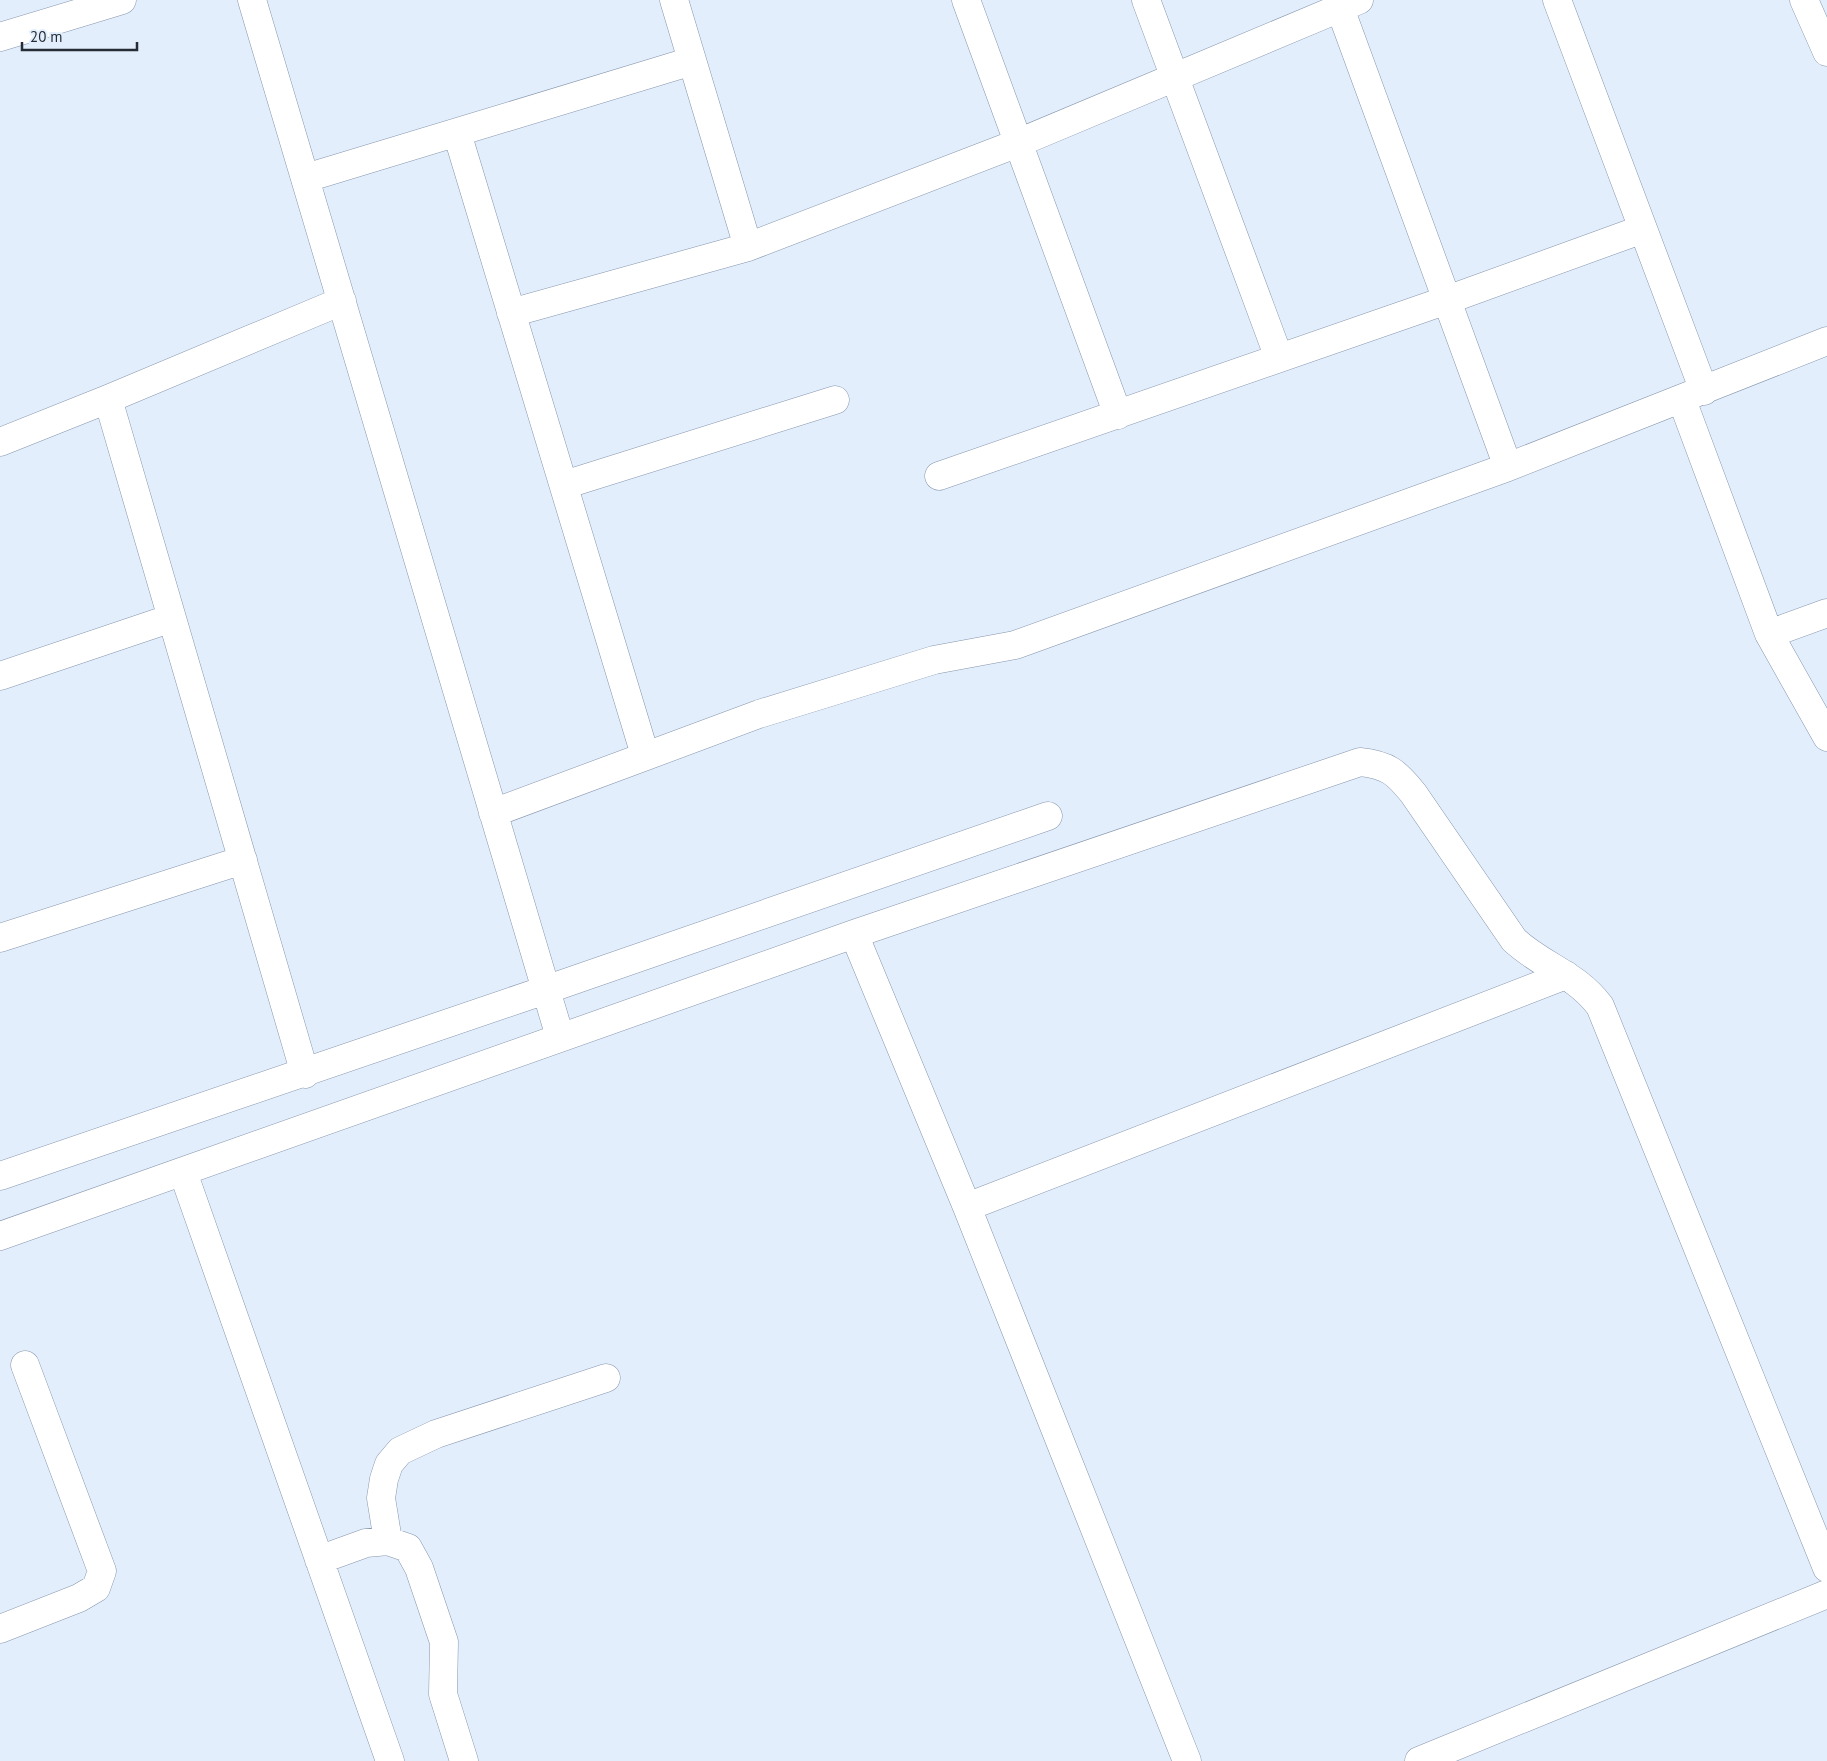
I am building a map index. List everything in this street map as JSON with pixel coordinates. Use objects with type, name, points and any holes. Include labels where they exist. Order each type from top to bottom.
[{"type":"street","points":[[0,37],[122,0]]},
{"type":"street","points":[[252,0],[544,989],[560,1037]]},
{"type":"street","points":[[674,0],[748,247]]},
{"type":"street","points":[[966,0],[1118,415]]},
{"type":"street","points":[[1146,0],[1279,358]]},
{"type":"street","points":[[1557,0],[1643,229],[1693,395],[1769,634],[1827,737]]},
{"type":"street","points":[[1804,0],[1827,52]]},
{"type":"street","points":[[511,313],[748,247],[1018,143],[1174,79],[1345,3],[1447,300],[1508,467]]},
{"type":"street","points":[[306,178],[692,61]]},
{"type":"street","points":[[458,133],[645,755]]},
{"type":"street","points":[[939,476],[1447,300],[1643,229]]},
{"type":"street","points":[[0,442],[342,301]]},
{"type":"street","points":[[492,813],[759,714],[934,660],[1015,645],[1508,467],[1827,342]]},
{"type":"street","points":[[108,399],[305,1074]]},
{"type":"street","points":[[564,485],[835,400]]},
{"type":"street","points":[[1769,634],[1827,614]]},
{"type":"street","points":[[0,676],[172,618]]},
{"type":"street","points":[[0,1236],[854,934],[1360,762],[1380,764],[1398,774],[1413,793],[1514,940],[1529,954],[1588,990],[1600,1006],[1827,1568]]},
{"type":"street","points":[[0,1176],[305,1074],[544,989],[1048,816]]},
{"type":"street","points":[[0,938],[242,860]]},
{"type":"street","points":[[854,934],[967,1207],[1187,1761]]},
{"type":"street","points":[[967,1207],[1566,975]]},
{"type":"street","points":[[183,1172],[390,1761]]},
{"type":"street","points":[[0,1629],[79,1598],[96,1588],[102,1571],[25,1365]]},
{"type":"street","points":[[388,1541],[381,1498],[389,1464],[400,1451],[436,1434],[606,1378]]},
{"type":"street","points":[[319,1560],[366,1543],[388,1541],[408,1548],[419,1568],[444,1642],[443,1694],[464,1761]]},
{"type":"street","points":[[1419,1761],[1827,1594]]}]
